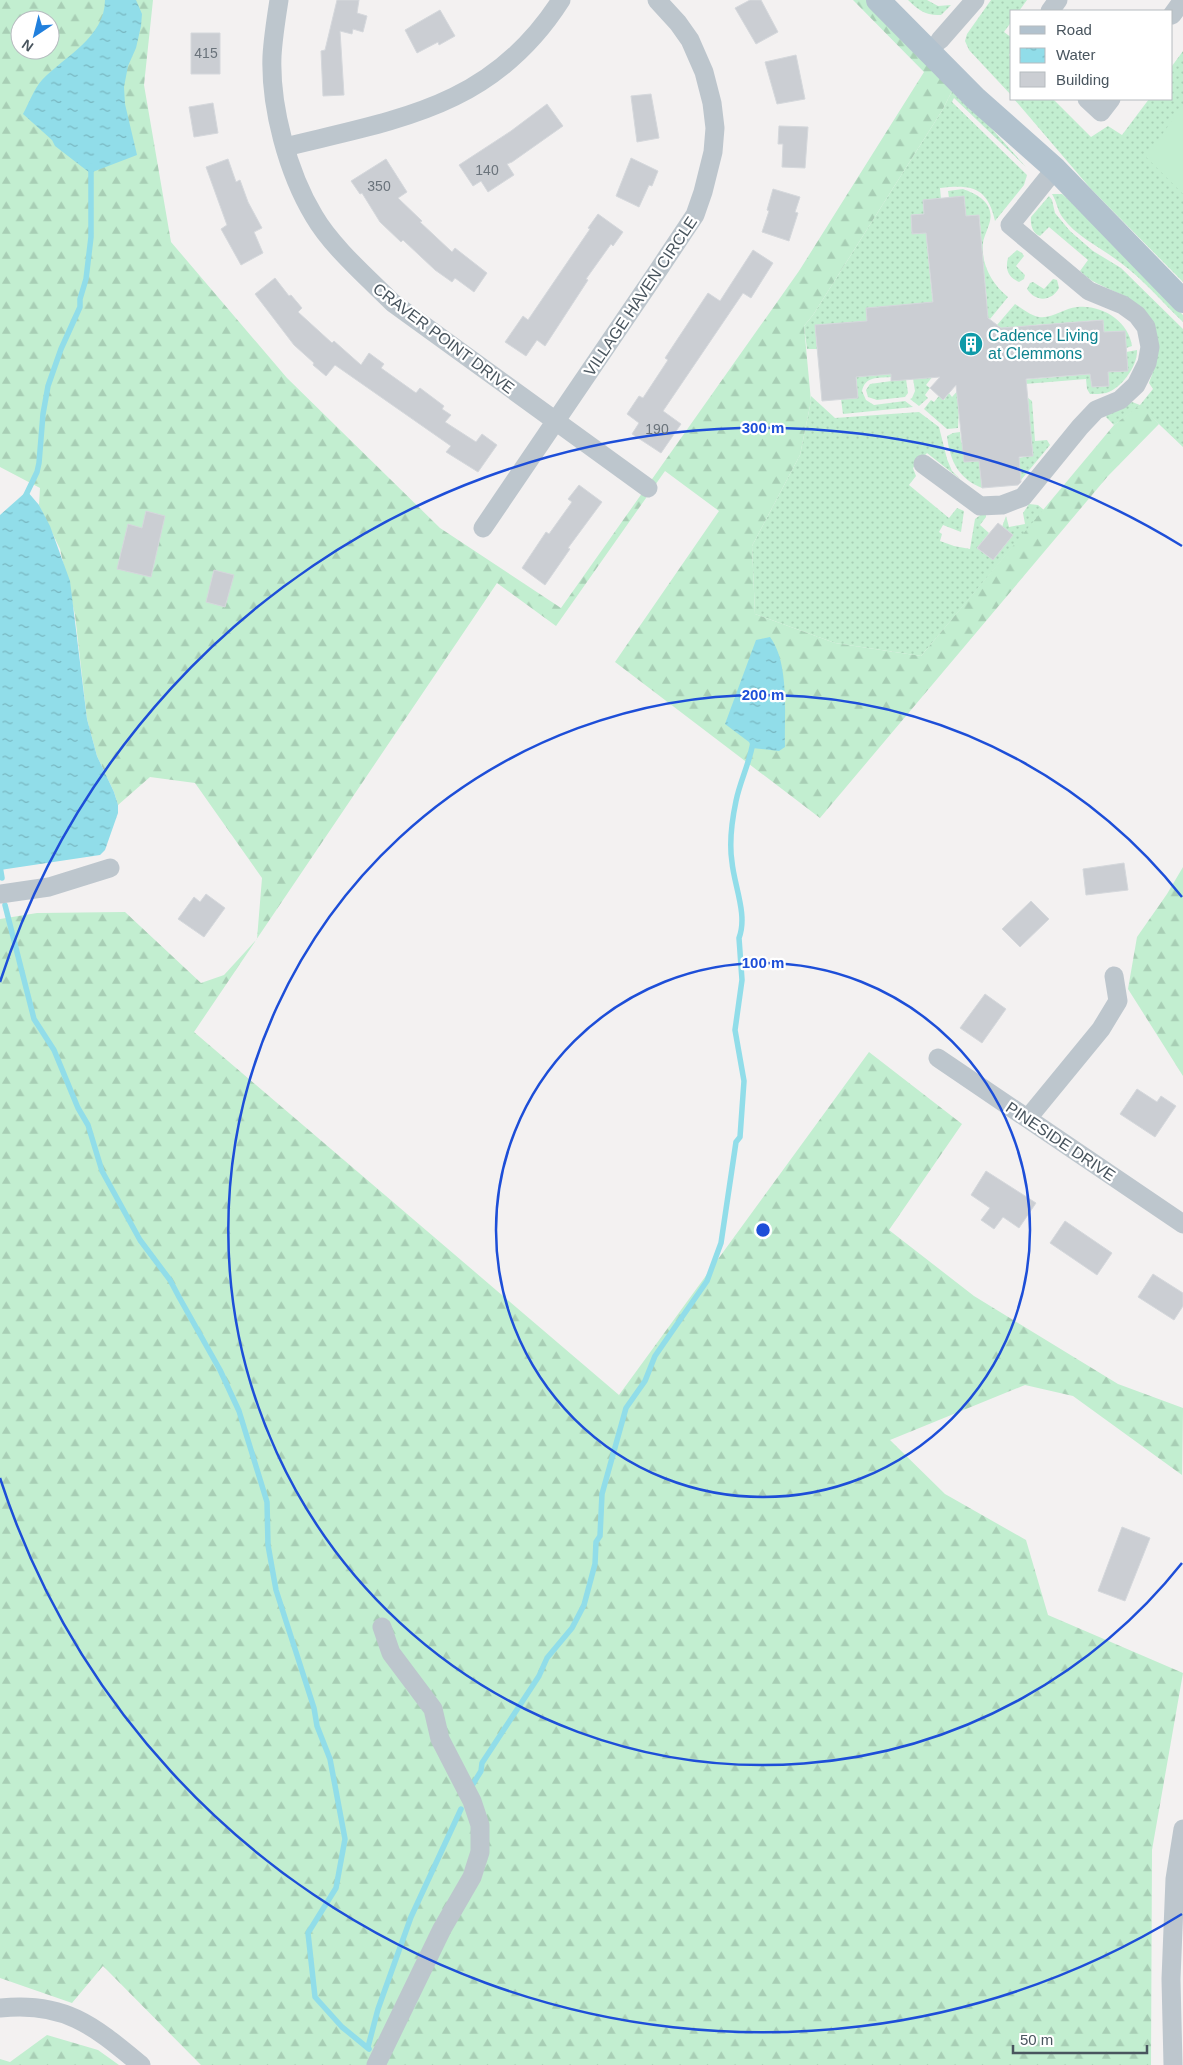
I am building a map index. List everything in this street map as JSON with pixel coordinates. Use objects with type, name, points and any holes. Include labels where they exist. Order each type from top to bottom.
[{"type":"main road","points":[[878,0],[975,98],[1054,169],[1183,301]]},
{"type":"main road","points":[[900,0],[988,90],[1054,169]]},
{"type":"street","name":"CRAVER POINT DRIVE","points":[[279,0],[272,57],[274,92],[285,147],[314,217],[356,268],[394,303],[648,488]]},
{"type":"street","points":[[285,147],[372,126],[421,111],[437,106],[471,89],[502,67],[526,46],[561,0]]},
{"type":"street","name":"VILLAGE HAVEN CIRCLE","points":[[483,528],[695,215],[703,192],[713,152],[715,128],[712,104],[704,72],[690,40],[678,22],[657,0]]},
{"type":"street","points":[[940,40],[974,0]]},
{"type":"street","points":[[1173,14],[1183,0]]},
{"type":"street","points":[[1088,100],[1101,112],[1110,100]]},
{"type":"street","points":[[923,464],[969,500],[980,506],[1002,505],[1023,497],[1096,410],[1120,400],[1136,385],[1147,363],[1150,347],[1146,327],[1137,315],[1124,305],[1089,290],[1010,225],[1054,169]]},
{"type":"street","points":[[0,894],[49,887],[110,868]]},
{"type":"street","points":[[1028,1118],[1100,1029],[1118,1001],[1114,976]]},
{"type":"street","name":"PINESIDE DRIVE","points":[[938,1058],[1183,1224]]},
{"type":"street","points":[[376,2065],[442,1929],[472,1876],[480,1852],[480,1825],[472,1801],[440,1740],[433,1709],[391,1653],[382,1627]]},
{"type":"street","points":[[1173,2065],[1171,1979],[1175,1879],[1183,1828]]},
{"type":"street","points":[[0,2008],[13,2006],[47,2009],[77,2017],[102,2032],[141,2065]]},
{"type":"green space","points":[[0,0],[153,0],[144,85],[171,242],[287,378],[440,528],[561,608],[799,271],[924,72],[853,0],[871,0],[954,87],[943,109],[813,315],[804,326],[811,401],[800,455],[752,546],[755,614],[835,643],[921,656],[1114,425],[1140,405],[1159,424],[1108,476],[820,818],[615,662],[719,511],[665,471],[556,626],[497,583],[257,939],[262,878],[195,783],[150,777],[118,805],[97,756],[87,719],[75,615],[60,549],[39,505],[40,488],[0,467]]},
{"type":"green space","points":[[908,0],[927,0],[938,6],[951,5],[941,15],[936,15],[923,12]]},
{"type":"green space","points":[[991,0],[1027,0],[1020,10],[1010,10],[1010,24],[1004,32],[1010,36],[1010,94],[969,50],[965,41],[967,34]]},
{"type":"green space","points":[[1183,51],[1183,282],[1091,189],[1015,100],[1054,100],[1091,137],[1108,126],[1122,135],[1148,100],[1173,100],[1173,65]]},
{"type":"green space","points":[[954,87],[1026,167],[954,98],[952,102],[1027,175],[1024,185],[995,221],[988,201],[983,195],[976,190],[961,187],[940,188],[941,199],[924,214],[911,215],[913,234],[926,233],[934,317],[883,307],[866,308],[867,323],[815,325],[817,349],[807,349],[804,326],[813,315],[943,109]]},
{"type":"green space","points":[[1183,105],[1183,194],[1146,157]]},
{"type":"green space","points":[[963,189],[983,200],[987,204],[991,215],[983,243],[984,259],[993,280],[1008,297],[990,319],[980,311],[987,301],[984,274],[967,235],[981,234],[979,215],[966,216],[964,197],[949,198],[948,191]]},
{"type":"green space","points":[[1052,194],[1062,194],[1069,200],[1183,315],[1183,322],[1129,270],[1069,225],[1061,215]]},
{"type":"green space","points":[[1049,196],[1055,213],[1070,231],[1093,251],[1121,268],[1183,329],[1183,447],[1140,406],[1114,425],[1106,417],[1132,402],[1140,405],[1153,389],[1149,383],[1156,363],[1130,299],[1085,276],[1080,271],[1088,260],[1049,227],[1040,236],[1034,231],[1031,217]]},
{"type":"green space","points":[[1017,250],[1024,256],[1016,266],[1025,275],[1024,279],[1019,282],[1010,275],[1007,266],[1008,258]]},
{"type":"green space","points":[[1053,279],[1057,280],[1059,288],[1048,298],[1035,297],[1027,289],[1030,283],[1033,282],[1044,289]]},
{"type":"green space","points":[[1015,304],[1039,317],[1049,316],[1077,307],[1095,308],[1104,311],[1120,322],[1126,329],[1132,346],[1126,348],[1124,331],[1104,332],[1103,320],[1086,321],[1087,334],[1080,334],[1079,322],[1053,324],[1046,337],[1044,324],[1018,327],[1009,334],[997,325]]},
{"type":"green space","points":[[1137,350],[1132,370],[1123,382],[1112,391],[1106,393],[1090,394],[1087,389],[1086,379],[1025,384],[1021,380],[1090,374],[1092,387],[1109,386],[1108,372],[1128,371],[1126,352]]},
{"type":"green space","points":[[855,363],[891,374],[891,377],[877,378],[866,383],[862,391],[866,400],[874,405],[905,401],[913,407],[843,414],[841,399],[858,398]]},
{"type":"green space","points":[[940,367],[926,385],[930,388],[925,395],[928,398],[919,406],[910,399],[915,391],[912,372]]},
{"type":"green space","points":[[906,379],[908,393],[905,397],[877,400],[868,397],[866,390],[870,384]]},
{"type":"green space","points":[[960,388],[958,428],[947,429],[924,409],[931,400],[934,402],[939,396],[944,400],[949,393],[952,397]]},
{"type":"green space","points":[[811,396],[835,418],[919,412],[939,427],[947,459],[952,471],[960,479],[927,453],[913,468],[916,476],[909,485],[949,518],[957,508],[964,511],[961,532],[943,525],[939,532],[942,534],[940,541],[970,549],[975,519],[986,513],[986,517],[980,525],[989,533],[977,548],[993,560],[1013,535],[1002,527],[1006,516],[1009,527],[1025,524],[1023,513],[1029,504],[1038,505],[1044,510],[921,656],[835,643],[755,614],[752,546],[800,455]]},
{"type":"green space","points":[[1028,398],[1032,401],[1035,441],[1047,440],[1050,445],[1021,480],[1019,458],[1033,455],[1031,437],[1020,438],[1029,413]]},
{"type":"green space","points":[[960,432],[961,442],[979,461],[982,488],[961,474],[953,461],[947,436]]},
{"type":"green space","points":[[1183,867],[1183,1076],[1128,989],[1137,937]]},
{"type":"green space","points":[[125,912],[201,983],[224,975],[256,940],[194,1032],[619,1395],[869,1052],[962,1124],[889,1230],[974,1296],[1118,1384],[1183,1408],[1182,1475],[1073,1396],[1025,1385],[890,1440],[945,1494],[1026,1540],[1048,1615],[1183,1673],[1152,1850],[1151,2065],[201,2065],[103,1966],[72,2003],[0,1978],[0,919],[37,913]]},
{"type":"green space","points":[[47,2035],[98,2050],[119,2065],[0,2065],[0,2059],[10,2062]]},
{"type":"water","points":[[105,0],[136,0],[142,14],[136,48],[128,66],[124,87],[125,104],[137,155],[90,173],[55,146],[52,140],[23,114],[42,80],[91,35],[103,13]]},
{"type":"water","points":[[27,491],[39,505],[50,526],[70,581],[87,719],[97,756],[114,792],[118,813],[105,850],[100,855],[0,870],[0,515]]},
{"type":"water","points":[[770,637],[781,661],[785,690],[785,747],[779,751],[752,748],[749,742],[725,724],[756,640]]},
{"type":"building","points":[[337,0],[359,0],[357,13],[367,16],[363,32],[353,29],[352,34],[340,31],[344,95],[323,96],[321,51],[325,50]]},
{"type":"building","points":[[750,0],[761,0],[778,32],[756,44],[735,8]]},
{"type":"building","points":[[440,10],[455,36],[439,45],[438,42],[417,53],[405,30]]},
{"type":"building","points":[[191,33],[220,33],[220,74],[191,74]]},
{"type":"building","points":[[796,55],[805,99],[777,104],[765,62]]},
{"type":"building","points":[[651,94],[659,138],[637,142],[631,96]]},
{"type":"building","points":[[213,103],[218,133],[194,137],[189,107]]},
{"type":"building","points":[[547,104],[563,126],[507,164],[514,175],[488,192],[481,181],[473,186],[459,165],[511,131]]},
{"type":"building","points":[[779,126],[808,127],[805,168],[782,167],[783,144],[778,144]]},
{"type":"building","points":[[631,158],[658,171],[652,186],[649,185],[639,207],[616,196]]},
{"type":"building","points":[[228,159],[236,182],[240,180],[248,202],[262,228],[254,232],[263,253],[241,265],[221,229],[227,225],[206,167]]},
{"type":"building","points":[[386,159],[407,192],[398,198],[452,252],[455,248],[487,273],[474,292],[455,278],[452,282],[435,270],[403,240],[401,242],[380,222],[362,193],[360,194],[351,181]]},
{"type":"building","points":[[773,189],[800,197],[795,212],[798,213],[789,241],[762,232],[769,211],[767,210]]},
{"type":"building","name":"Cadence Living at Clemmons","points":[[964,196],[966,216],[979,215],[988,318],[1001,328],[1103,320],[1104,332],[1125,331],[1128,371],[1108,372],[1109,386],[1092,387],[1090,374],[1026,379],[1033,456],[1019,457],[1021,482],[1018,485],[982,488],[979,461],[964,462],[956,385],[943,400],[930,388],[940,377],[891,381],[891,374],[856,377],[858,398],[822,401],[815,325],[867,321],[866,308],[933,302],[926,233],[912,234],[911,215],[924,214],[923,200]]},
{"type":"building","points":[[598,214],[623,232],[613,246],[611,244],[586,279],[588,280],[545,346],[537,340],[526,356],[505,342],[523,316],[528,320],[590,229],[588,228]]},
{"type":"building","points":[[753,250],[773,263],[751,298],[743,293],[663,411],[681,424],[661,453],[632,434],[639,423],[627,414],[639,396],[643,398],[668,360],[665,358],[708,293],[720,301]]},
{"type":"building","points":[[275,278],[289,296],[291,295],[302,308],[298,312],[332,343],[334,341],[361,365],[369,353],[384,364],[381,368],[416,393],[420,388],[444,406],[442,409],[451,415],[445,422],[476,442],[482,434],[497,445],[478,472],[446,452],[451,446],[335,365],[326,376],[313,365],[314,363],[294,345],[255,294]]},
{"type":"building","points":[[579,485],[602,502],[568,548],[570,549],[545,585],[522,568],[546,532],[549,534],[572,502],[568,499]]},
{"type":"building","points":[[146,511],[165,516],[151,577],[117,569],[128,524],[142,528]]},
{"type":"building","points":[[998,523],[1013,535],[993,560],[977,548]]},
{"type":"building","points":[[214,570],[234,575],[225,607],[206,602]]},
{"type":"building","points":[[1124,863],[1128,890],[1086,895],[1083,869]]},
{"type":"building","points":[[206,894],[225,908],[204,937],[178,919],[194,897],[200,902]]},
{"type":"building","points":[[1031,901],[1049,919],[1020,947],[1002,929]]},
{"type":"building","points":[[985,994],[1006,1009],[982,1043],[960,1028]]},
{"type":"building","points":[[1137,1089],[1157,1102],[1161,1096],[1176,1106],[1155,1137],[1120,1114]]},
{"type":"building","points":[[986,1171],[1036,1203],[1019,1228],[1003,1217],[994,1229],[981,1220],[990,1208],[971,1195]]},
{"type":"building","points":[[1065,1221],[1112,1253],[1097,1275],[1050,1243]]},
{"type":"building","points":[[1153,1274],[1183,1293],[1183,1306],[1174,1320],[1138,1297]]},
{"type":"building","points":[[1122,1527],[1150,1538],[1125,1601],[1098,1591]]},
{"type":"waterway","points":[[25,497],[37,472],[39,463],[43,414],[48,386],[61,349],[80,307],[80,299],[86,279],[91,237],[91,166]]},
{"type":"waterway","points":[[473,1784],[481,1771],[482,1763],[539,1676],[547,1658],[572,1628],[584,1605],[595,1564],[596,1542],[600,1536],[602,1494],[626,1408],[645,1381],[655,1356],[707,1281],[721,1243],[736,1142],[740,1137],[744,1081],[735,1030],[742,980],[739,938],[742,920],[740,900],[733,871],[731,831],[738,794],[753,742]]},
{"type":"waterway","points":[[0,866],[2,878]]},
{"type":"waterway","points":[[5,905],[34,1019],[54,1050],[78,1108],[88,1125],[102,1171],[140,1240],[170,1280],[220,1370],[239,1411],[267,1502],[268,1545],[276,1590],[314,1708],[317,1726],[330,1759],[345,1839],[336,1888],[308,1933],[315,1997],[342,2027],[369,2049]]},
{"type":"waterway","points":[[368,2047],[378,2009],[411,1917],[461,1809]]},
{"type":"place","name":"Cadence Living at Clemmons","points":[[971,344]]}]
